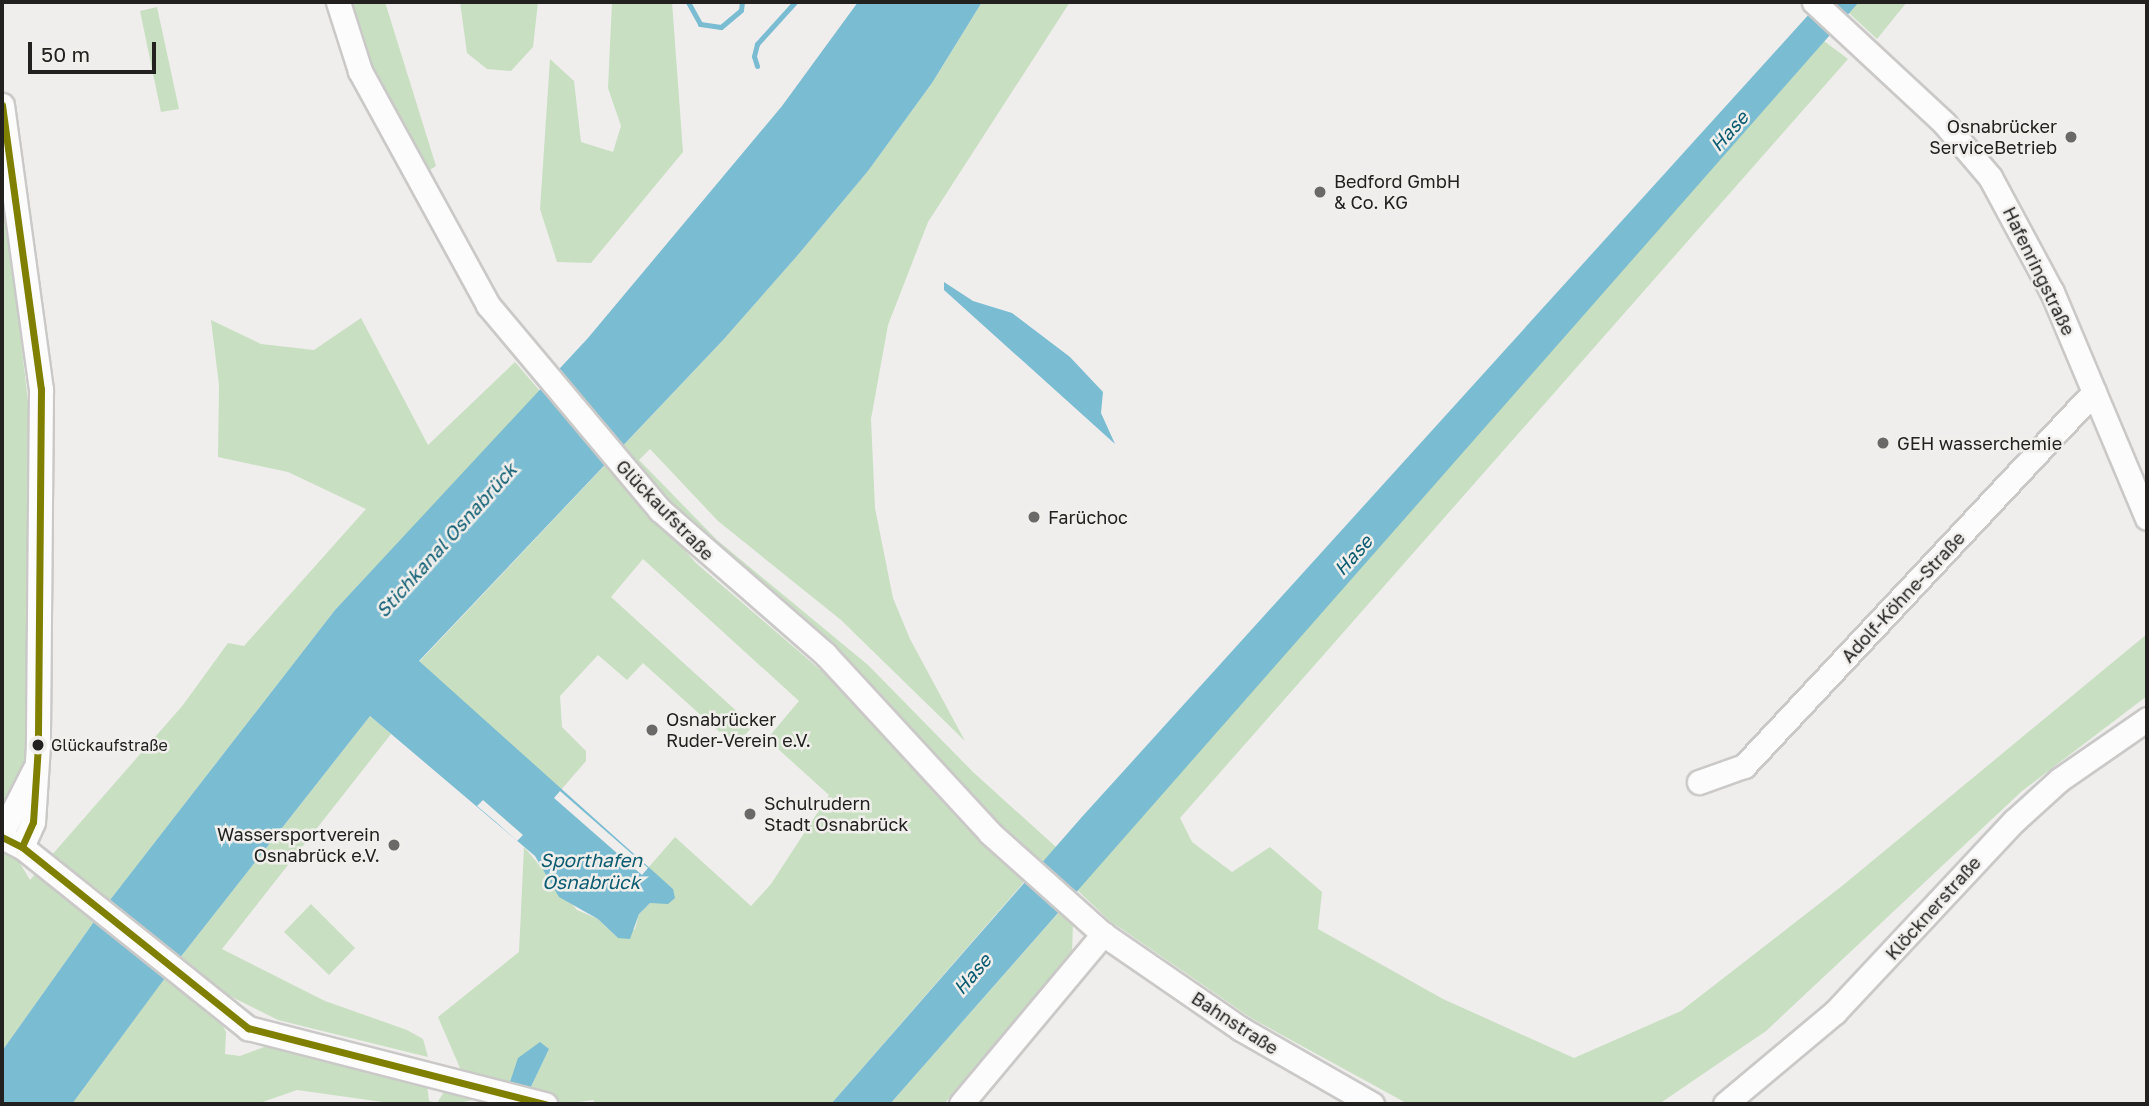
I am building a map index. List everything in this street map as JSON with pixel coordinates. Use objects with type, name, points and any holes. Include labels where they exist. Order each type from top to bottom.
[{"type":"street","name":"Glückaufstraße","points":[[338,2],[360,71],[464,267],[524,352],[635,482],[705,553],[825,654],[1019,860],[1075,906],[1103,934]]},
{"type":"street","name":"Hafenringstraße","points":[[1814,2],[1944,124],[1990,177],[2052,292],[2147,519]]},
{"type":"street","points":[[2,105],[41,389],[37,764],[33,822],[8,839],[206,998],[248,1028],[544,1104]]},
{"type":"street","name":"Adolf-Köhne-Straße","points":[[1699,782],[1744,766],[2094,392]]},
{"type":"street","name":"Klöcknerstraße","points":[[1725,1104],[1835,1013],[2023,813],[2059,780],[2147,719]]},
{"type":"street","points":[[961,1104],[1103,934]]},
{"type":"street","name":"Bahnstraße","points":[[1103,934],[1241,1029],[1372,1104]]},
{"type":"green space","points":[[347,2],[385,2],[436,166],[428,171],[365,56]]},
{"type":"green space","points":[[460,2],[538,2],[533,47],[511,71],[487,69],[467,53]]},
{"type":"green space","points":[[612,2],[672,2],[683,152],[591,263],[557,262],[540,209],[550,59],[574,81],[581,142],[613,152],[621,126],[608,88]]},
{"type":"green space","points":[[982,2],[1070,2],[928,222],[888,325],[871,419],[875,508],[893,598],[910,639],[965,741],[841,620],[718,521],[650,449],[639,460],[717,540],[868,665],[973,772],[1056,847],[1043,862],[1000,825],[825,640],[620,476],[696,563],[845,691],[1024,882],[831,1104],[596,1104],[593,1100],[564,1104],[528,1093],[549,1049],[508,1088],[463,1075],[438,1017],[519,952],[524,847],[577,910],[598,919],[618,938],[635,929],[639,914],[650,903],[673,889],[648,868],[675,837],[751,906],[771,884],[829,795],[767,739],[799,701],[643,559],[611,597],[753,726],[735,746],[643,663],[627,680],[598,655],[560,696],[562,727],[586,751],[586,761],[560,791],[419,662],[724,339],[797,256],[868,171],[932,83]]},
{"type":"green space","points":[[1859,2],[1907,2],[1877,39],[1849,13]]},
{"type":"green space","points":[[157,7],[179,109],[161,112],[140,11]]},
{"type":"green space","points":[[1824,41],[1848,59],[1180,818],[1192,842],[1232,872],[1270,847],[1322,892],[1318,929],[1443,999],[1574,1058],[1681,1011],[1842,886],[2147,634],[2147,696],[2022,791],[1766,1031],[1659,1104],[1408,1104],[1251,1018],[1110,921],[1077,890]]},
{"type":"green space","points":[[2,175],[31,428],[30,730],[24,775],[8,801],[2,800]]},
{"type":"green space","points":[[361,318],[428,445],[515,362],[540,391],[335,610],[103,909],[2,1051],[2,846],[15,855],[30,880],[183,705],[228,643],[244,646],[366,509],[288,472],[218,457],[219,385],[211,320],[261,344],[314,350]]},
{"type":"green space","points":[[370,716],[391,734],[222,949],[325,1001],[407,1030],[423,1039],[428,1057],[278,1020],[216,989],[179,959]]},
{"type":"green space","points":[[311,904],[355,948],[329,975],[284,932]]},
{"type":"green space","points":[[1060,911],[1073,923],[1072,954],[944,1104],[890,1104]]},
{"type":"green space","points":[[166,976],[221,1022],[226,1032],[225,1054],[240,1056],[264,1047],[295,1051],[418,1081],[427,1085],[429,1101],[437,1103],[444,1092],[455,1089],[504,1101],[485,1104],[487,1097],[454,1104],[397,1104],[297,1090],[257,1104],[72,1104]]},
{"type":"water","points":[[858,2],[982,2],[932,83],[868,171],[797,256],[724,339],[419,661],[673,889],[675,898],[668,904],[650,903],[639,914],[630,939],[618,938],[598,919],[559,897],[535,856],[370,716],[179,959],[72,1104],[2,1104],[2,1051],[103,909],[335,610],[588,338],[782,106]]},
{"type":"water","name":"Hase","points":[[1820,2],[1859,2],[890,1104],[831,1104],[1081,818]]},
{"type":"water","points":[[944,282],[973,301],[1012,313],[1070,357],[1103,392],[1101,413],[1115,444],[944,290]]},
{"type":"water","points":[[540,1042],[549,1049],[528,1093],[508,1088],[518,1058]]},
{"type":"pier","points":[[560,791],[648,868],[642,875],[554,798]]},
{"type":"pier","points":[[483,800],[523,835],[517,841],[477,806]]},
{"type":"waterway","points":[[688,2],[700,24],[721,27],[741,10],[742,2]]},
{"type":"waterway","points":[[757,66],[754,56],[757,44],[795,2]]},
{"type":"transit line","points":[[2,105],[41,389],[38,745],[33,822],[22,847]]},
{"type":"transit line","points":[[2,837],[22,847],[248,1028],[545,1104]]},
{"type":"place","name":"Osnabrücker ServiceBetrieb","points":[[2071,137]]},
{"type":"place","name":"Bedford GmbH & Co. KG","points":[[1320,192]]},
{"type":"place","name":"GEH wasserchemie","points":[[1883,443]]},
{"type":"place","name":"Farüchoc","points":[[1034,517]]},
{"type":"place","name":"Osnabrücker Ruder-Verein e.V.","points":[[652,730]]},
{"type":"place","name":"Glückaufstraße","points":[[38,745]]},
{"type":"place","name":"Schulrudern Stadt Osnabrück","points":[[750,814]]},
{"type":"place","name":"Wassersportverein Osnabrück e.V.","points":[[394,845]]},
{"type":"water label","name":"Stichkanal Osnabrück","points":[[446,540]]},
{"type":"water label","name":"Sporthafen Osnabrück","points":[[591,871]]}]
